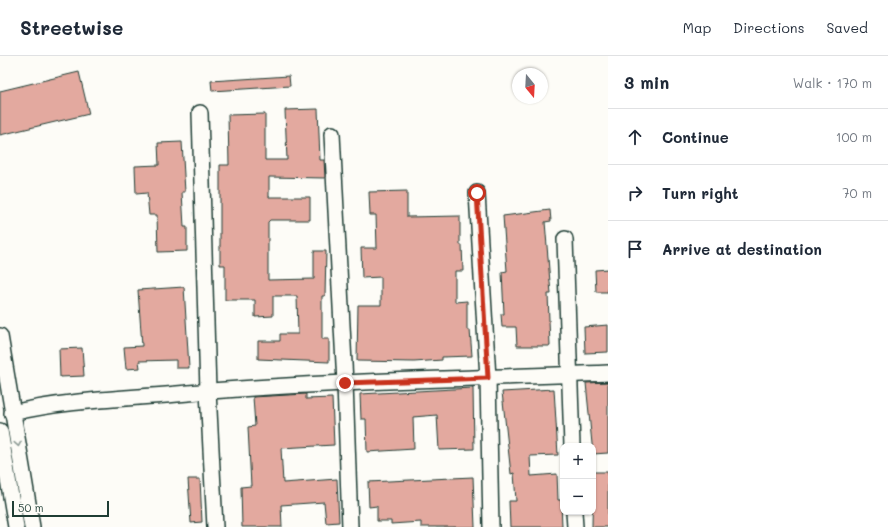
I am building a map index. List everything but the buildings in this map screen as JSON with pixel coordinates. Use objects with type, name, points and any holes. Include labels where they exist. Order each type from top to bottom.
[{"type":"street","points":[[200,113],[208,391],[215,527]]},
{"type":"street","points":[[332,134],[345,383],[350,527]]},
{"type":"street","points":[[477,193],[488,378],[491,527]]},
{"type":"street","points":[[565,239],[572,443]]},
{"type":"street","points":[[0,336],[32,527]]},
{"type":"street","points":[[12,413],[44,405],[208,391],[345,383],[608,372]]},
{"type":"street","points":[[0,431],[16,527]]},
{"type":"street","points":[[574,515],[575,527]]},
{"type":"route","points":[[345,383],[488,378],[477,193]]}]
